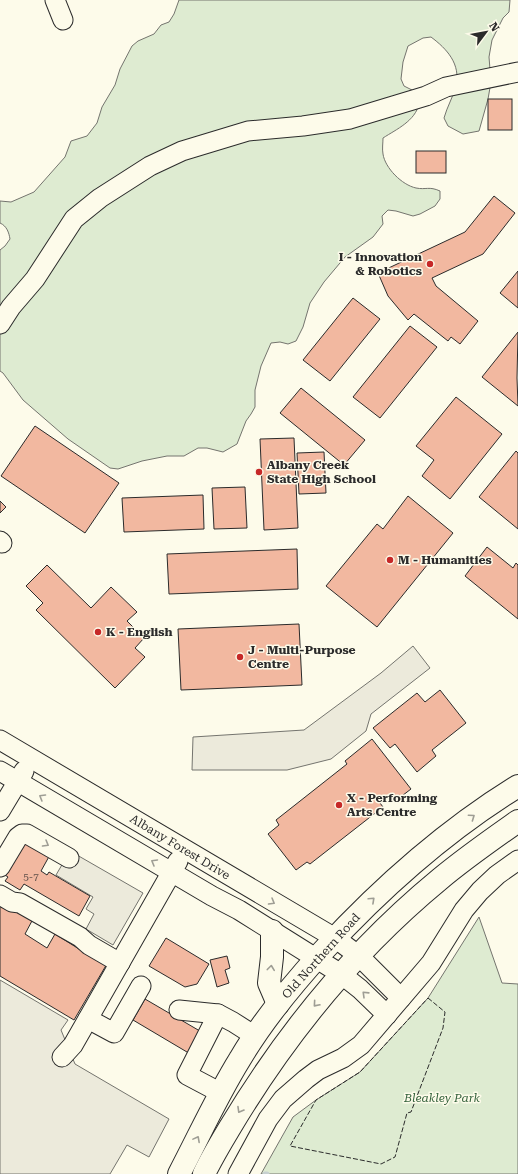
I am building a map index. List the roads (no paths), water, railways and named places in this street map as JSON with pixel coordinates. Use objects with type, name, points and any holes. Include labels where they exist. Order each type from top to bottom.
[{"type":"highway","name":"Old Northern Road","points":[[179,1174],[240,1059],[278,1004],[299,977],[371,901],[415,861],[457,827],[496,799],[518,786]]},
{"type":"highway","points":[[204,1174],[245,1101],[287,1040],[341,974],[383,931],[440,879],[518,821]]},
{"type":"highway","points":[[272,931],[272,957],[268,984],[278,1004]]},
{"type":"street","points":[[54,0],[63,20]]},
{"type":"street","points":[[0,324],[11,307],[35,279],[74,219],[100,198],[150,166],[182,151],[248,131],[303,126],[350,119],[426,96],[446,87],[518,72]]},
{"type":"street","name":"Albany Forest Drive","points":[[0,740],[335,938],[359,956]]},
{"type":"street","points":[[0,811],[6,777],[24,755]]},
{"type":"street","points":[[6,777],[239,910],[316,958],[360,988],[387,1015]]},
{"type":"street","points":[[0,867],[18,837],[22,834],[27,834],[69,858]]},
{"type":"street","points":[[62,1057],[73,1045],[184,850]]},
{"type":"street","points":[[238,1174],[268,1119],[283,1099],[318,1070],[353,1052],[361,1045],[431,963],[464,910],[480,891],[497,875],[518,860]]},
{"type":"street","points":[[0,884],[20,903],[80,937],[93,939],[120,962]]},
{"type":"street","points":[[0,895],[12,902],[20,903]]},
{"type":"street","points":[[359,956],[401,998]]},
{"type":"street","points":[[88,1019],[114,1033],[141,986]]},
{"type":"street","points":[[179,1010],[218,1014],[255,1036]]},
{"type":"street","points":[[218,1014],[187,1075],[221,1093]]},
{"type":"place","name":"I - Innovation & Robotics","points":[[430,264]]},
{"type":"place","name":"Albany Creek State High School","points":[[259,472]]},
{"type":"place","name":"M - Humanities","points":[[390,560]]},
{"type":"place","name":"K - English","points":[[98,632]]},
{"type":"place","name":"J - Multi-Purpose Centre","points":[[240,657]]},
{"type":"place","name":"X - Performing Arts Centre","points":[[339,805]]},
{"type":"park label","name":"Bleakley Park","points":[[442,1098]]}]
